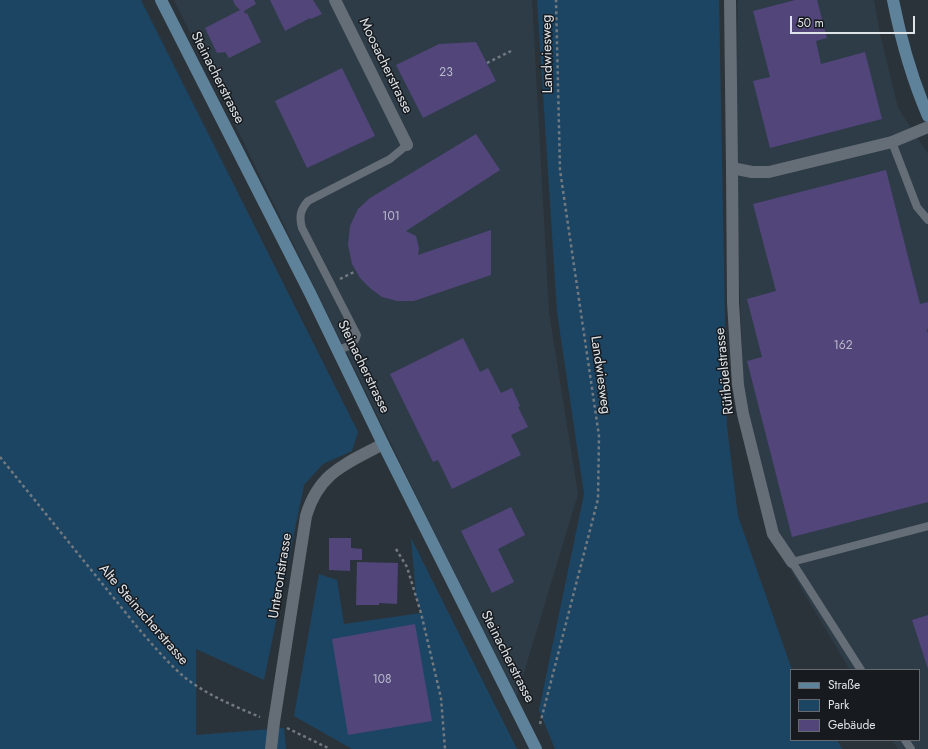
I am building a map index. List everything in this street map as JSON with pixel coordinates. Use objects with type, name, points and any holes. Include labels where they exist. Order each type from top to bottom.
[{"type":"street","name":"Steinacherstrasse","points":[[161,0],[307,286],[383,444],[535,747]]},
{"type":"street","name":"Moosacherstrasse","points":[[335,0],[407,145]]},
{"type":"street","name":"Rütibüelstrasse","points":[[730,0],[734,302],[738,385],[773,534],[792,562]]},
{"type":"street","points":[[893,0],[900,34],[919,96],[928,116]]},
{"type":"street","points":[[732,168],[752,172],[769,172],[892,142],[928,127]]},
{"type":"street","name":"Unterortstrasse","points":[[271,749],[309,504],[321,484],[341,466],[383,444]]},
{"type":"lane","points":[[892,142],[918,207],[928,220]]},
{"type":"lane","points":[[338,350],[351,344],[356,340],[357,335],[302,228],[300,220],[303,207],[308,201],[390,159],[407,145]]},
{"type":"lane","points":[[860,669],[792,562],[928,526]]},
{"type":"path","name":"Landwiesweg","points":[[535,747],[598,499],[599,436],[560,170],[556,0]]},
{"type":"path","points":[[487,63],[511,51]]},
{"type":"path","name":"Alte Steinacherstrasse","points":[[0,457],[138,628],[182,676],[211,694],[293,730],[330,749]]},
{"type":"path","points":[[396,549],[407,566],[421,613],[441,698],[445,749]]},
{"type":"shaded area","points":[[174,0],[532,0],[549,313],[578,494],[516,699]]},
{"type":"shaded area","points":[[738,0],[874,0],[880,34],[898,108],[928,154],[928,749],[898,749],[893,741],[920,741],[920,669],[849,669],[782,556],[744,394],[735,177]]},
{"type":"green space","points":[[0,0],[141,0],[358,432],[352,451],[323,464],[304,485],[264,680],[196,649],[196,735],[284,728],[286,749],[0,749]]},
{"type":"green space","points":[[537,0],[719,0],[727,427],[738,516],[792,669],[790,669],[790,741],[838,741],[842,749],[555,749],[539,710],[584,494],[557,312]]},
{"type":"green space","points":[[411,538],[517,749],[352,749],[294,716],[319,574],[337,580],[344,624],[421,613],[416,596]]},
{"type":"building","points":[[233,0],[254,0],[256,4],[244,11],[245,14],[247,13],[261,42],[229,58],[225,52],[217,53],[205,28],[240,10],[235,5]]},
{"type":"building","points":[[270,0],[313,0],[322,14],[311,19],[310,18],[285,31]]},
{"type":"building","points":[[795,0],[817,0],[827,38],[816,41],[821,64],[865,52],[882,119],[770,148],[753,81],[770,77],[753,11]]},
{"type":"building","points":[[476,42],[496,81],[423,118],[396,65],[439,44]]},
{"type":"building","points":[[342,68],[375,136],[307,168],[275,101]]},
{"type":"building","points":[[476,134],[500,170],[406,231],[416,236],[419,248],[418,255],[491,230],[491,275],[414,301],[397,301],[382,297],[360,278],[352,264],[348,245],[350,226],[358,209],[370,198]]},
{"type":"building","points":[[886,170],[920,304],[928,302],[928,502],[792,537],[747,361],[762,357],[747,299],[776,291],[753,204]]},
{"type":"building","points":[[463,338],[480,372],[488,368],[501,393],[512,388],[520,406],[518,407],[528,427],[511,435],[521,455],[452,489],[438,460],[433,462],[390,374]]},
{"type":"building","points":[[511,507],[525,535],[498,549],[514,582],[492,593],[461,531]]},
{"type":"building","points":[[329,538],[351,538],[351,548],[362,549],[362,560],[350,560],[350,571],[329,570]]},
{"type":"building","points":[[357,562],[398,563],[397,604],[379,603],[379,605],[356,605]]},
{"type":"building","points":[[928,615],[928,669],[912,620]]},
{"type":"building","points":[[415,624],[432,721],[348,735],[332,639]]}]
